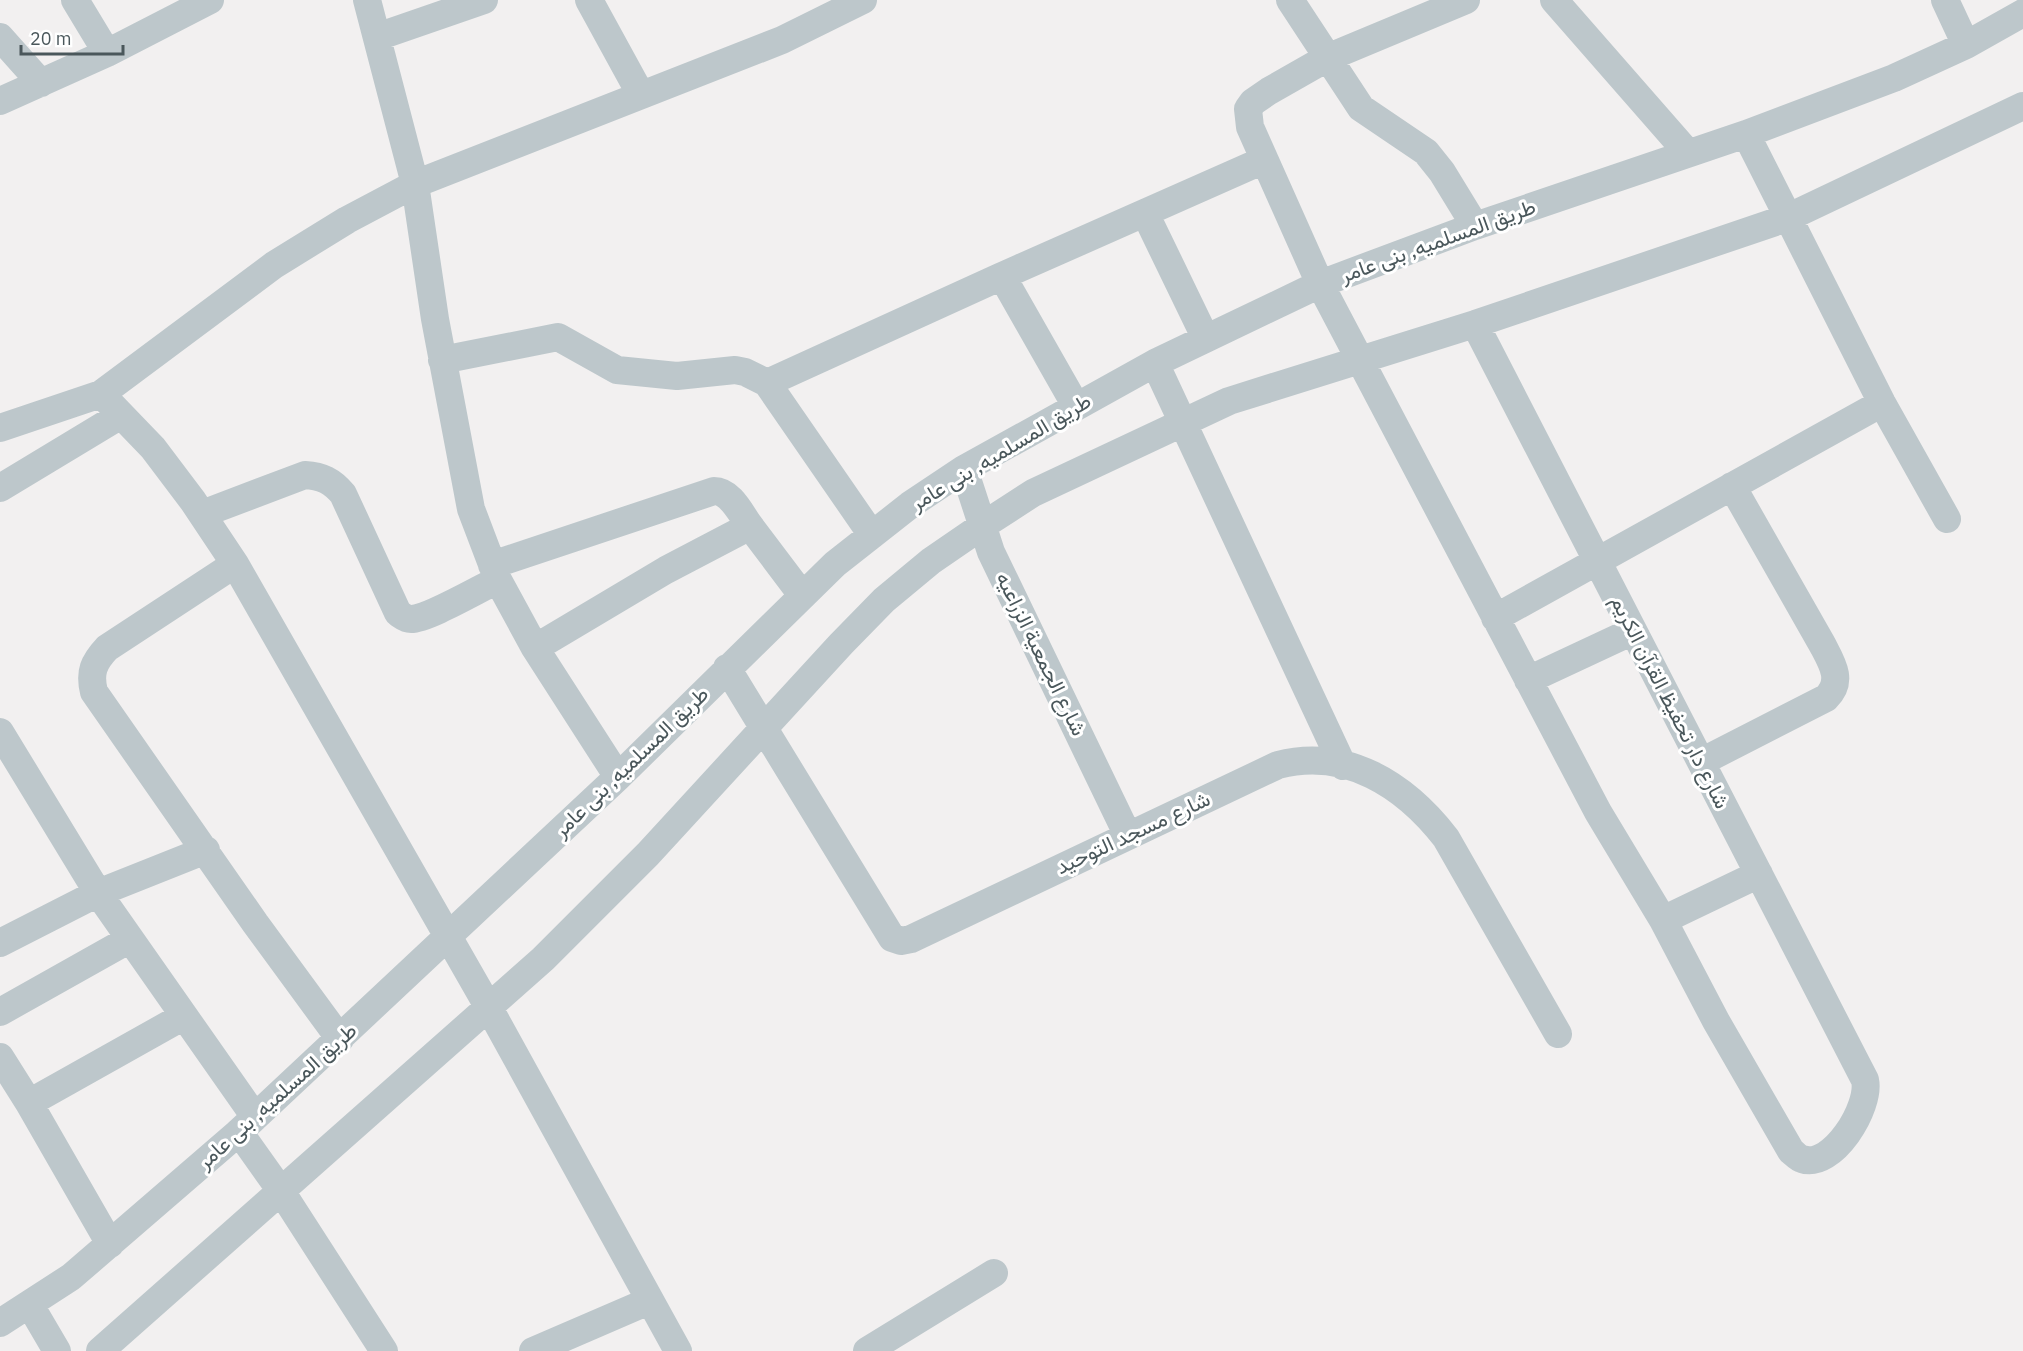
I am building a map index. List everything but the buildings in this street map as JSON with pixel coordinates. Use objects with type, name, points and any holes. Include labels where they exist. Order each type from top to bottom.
[{"type":"street","points":[[75,0],[107,53]]},
{"type":"street","points":[[0,101],[107,53],[210,0]]},
{"type":"street","points":[[367,0],[414,184],[442,360],[471,509],[495,572],[535,648],[618,777]]},
{"type":"street","points":[[377,37],[484,0]]},
{"type":"street","points":[[589,0],[641,95]]},
{"type":"street","points":[[0,428],[101,394],[274,265],[346,220],[414,184],[782,40],[863,0]]},
{"type":"street","points":[[1290,0],[1362,108],[1415,144],[1432,159],[1475,226]]},
{"type":"street","points":[[1466,0],[1327,58],[1269,91],[1253,102],[1248,109],[1250,127],[1320,284],[1598,812],[1663,920],[1759,874]]},
{"type":"street","points":[[1554,0],[1687,153]]},
{"type":"street","points":[[1945,0],[1966,45]]},
{"type":"street","name":"طريق المسلميه, بنى عامر","points":[[0,1323],[72,1277],[247,1124],[618,777],[802,596],[872,535],[964,469],[1205,337],[1320,284],[1475,226],[1746,134],[1894,78],[1966,45],[2023,13]]},
{"type":"street","points":[[0,38],[41,83]]},
{"type":"street","points":[[100,1351],[489,1008],[595,908],[884,600],[931,561],[982,526],[1033,494],[1229,401],[1475,324],[1787,218],[2023,106]]},
{"type":"street","points":[[1746,134],[1882,403],[1947,519]]},
{"type":"street","points":[[767,383],[1264,160]]},
{"type":"street","points":[[1145,213],[1205,337]]},
{"type":"street","points":[[1002,276],[1076,406]]},
{"type":"street","name":"شارع دار تحفيظ القرآن الكريم","points":[[1475,324],[1865,1080],[1867,1090],[1859,1118],[1842,1140],[1820,1157],[1802,1159],[1791,1151],[1716,1022],[1663,920]]},
{"type":"street","points":[[442,360],[558,337],[617,370],[677,376],[735,370],[745,372],[767,383],[872,535]]},
{"type":"street","points":[[1155,363],[1343,766]]},
{"type":"street","points":[[101,394],[153,448],[236,564],[489,1008],[678,1351]]},
{"type":"street","points":[[1495,618],[1882,403]]},
{"type":"street","points":[[0,488],[121,415]]},
{"type":"street","name":"شارع الجمعية الزراعيه","points":[[964,469],[991,552],[1128,836]]},
{"type":"street","points":[[202,514],[305,475],[318,476],[335,485],[343,494],[398,613],[405,618],[414,619],[429,613],[495,572],[714,491],[725,493],[730,498],[802,596]]},
{"type":"street","points":[[1701,762],[1826,699],[1833,691],[1837,679],[1834,666],[1732,486]]},
{"type":"street","points":[[535,648],[666,570],[750,526]]},
{"type":"street","points":[[236,564],[107,648],[95,661],[91,679],[94,692],[255,923],[340,1039]]},
{"type":"street","points":[[1528,680],[1633,630]]},
{"type":"street","name":"شارع مسجد التوحيد","points":[[727,668],[892,938],[901,941],[1278,765],[1300,759],[1322,759],[1374,775],[1402,791],[1426,812],[1446,838],[1558,1034]]},
{"type":"street","points":[[0,732],[98,893],[184,1016],[247,1124],[281,1191],[384,1351]]},
{"type":"street","points":[[0,944],[98,893],[206,850]]},
{"type":"street","points":[[0,1012],[130,939]]},
{"type":"street","points":[[28,1103],[184,1016]]},
{"type":"street","points":[[0,1057],[110,1244]]},
{"type":"street","points":[[867,1351],[994,1274]]},
{"type":"street","points":[[533,1351],[649,1301]]},
{"type":"street","points":[[30,1305],[57,1351]]}]
